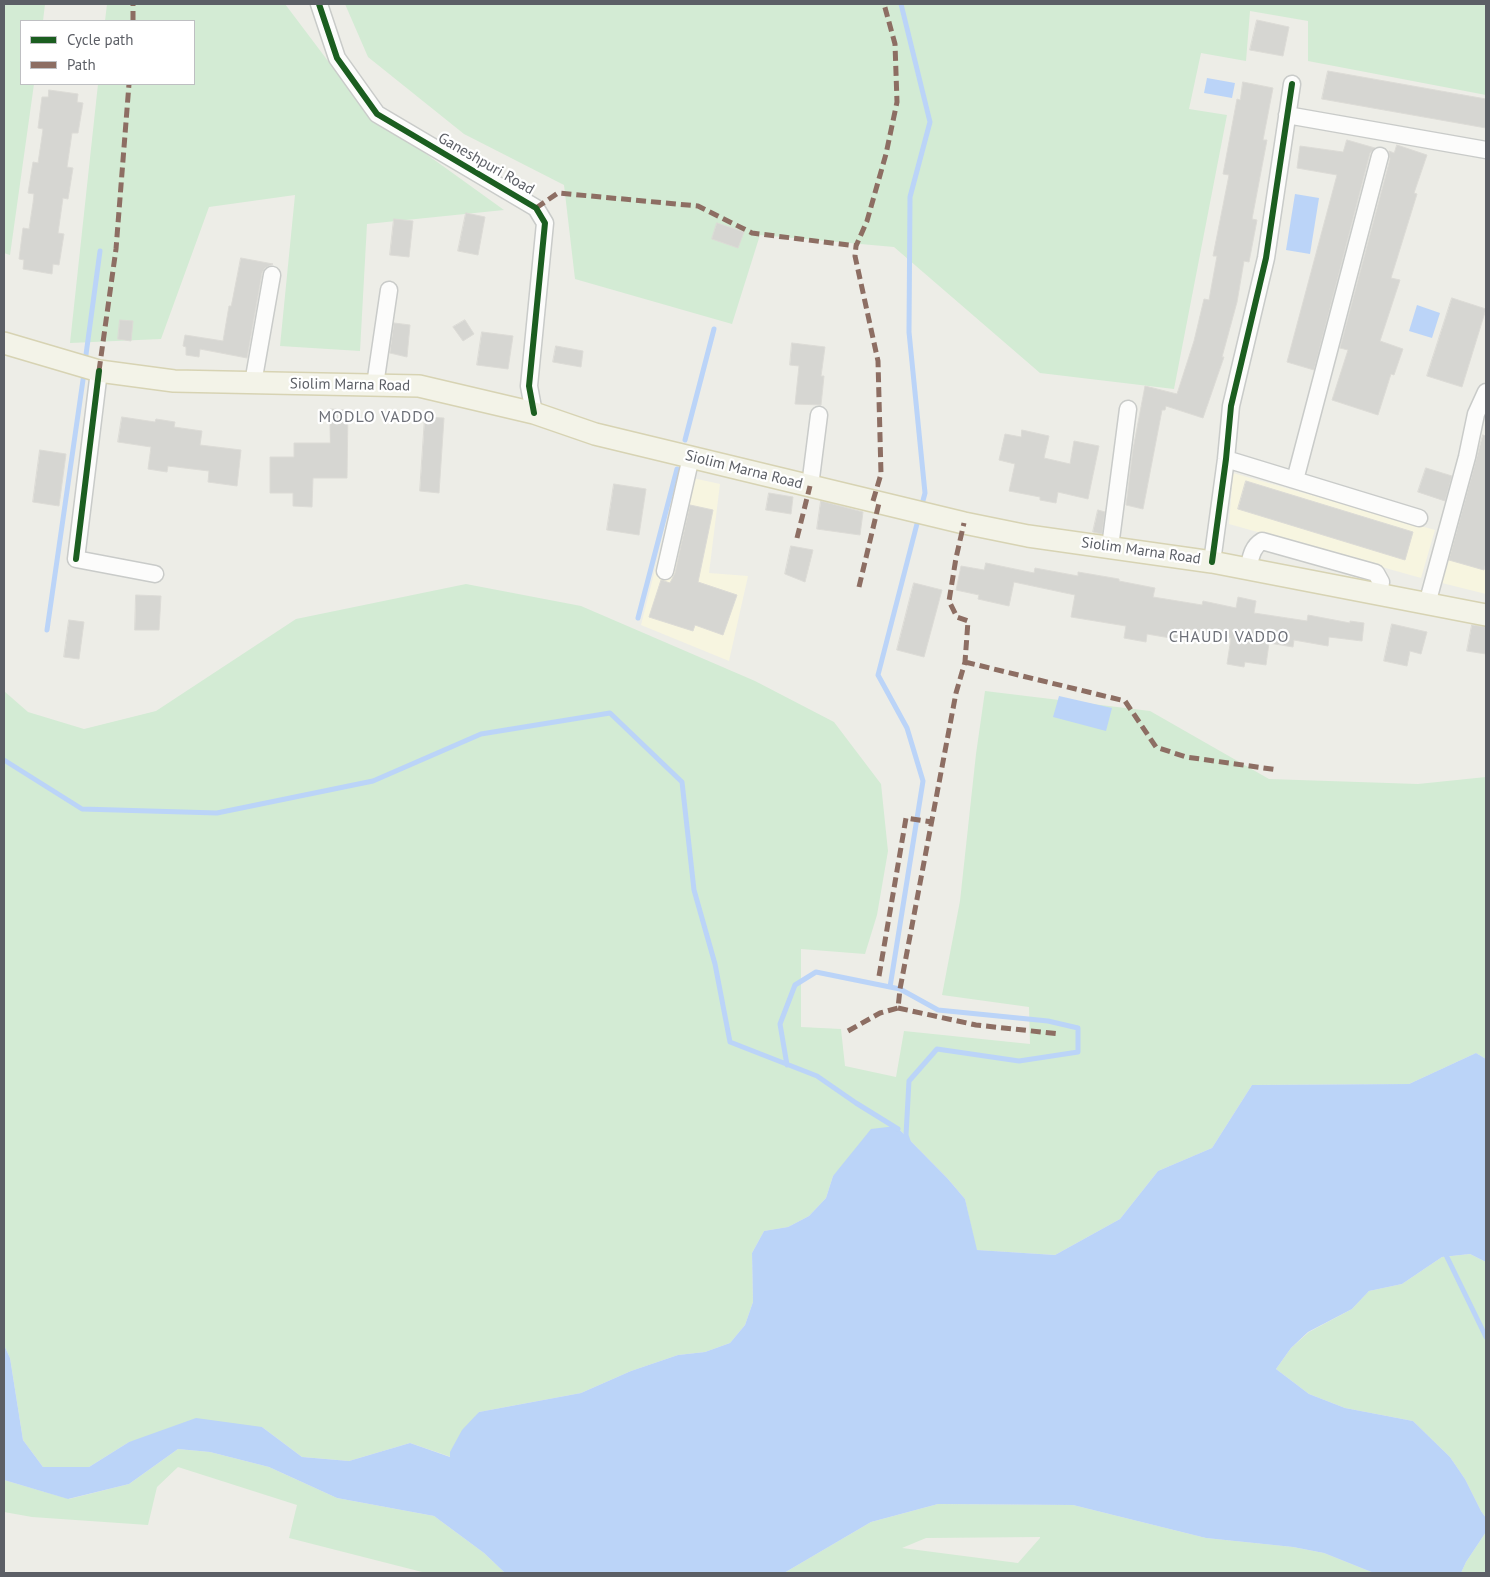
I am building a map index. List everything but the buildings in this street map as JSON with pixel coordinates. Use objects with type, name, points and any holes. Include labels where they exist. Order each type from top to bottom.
[{"type":"main road","name":"Siolim Marna Road","points":[[4,344],[99,371],[174,381],[419,386],[534,413],[596,434],[964,524],[1028,536],[1212,562],[1486,615]]},
{"type":"street","name":"Ganeshpuri Road","points":[[319,4],[337,58],[377,114],[536,208],[545,223],[529,386],[534,413]]},
{"type":"street","points":[[1212,562],[1231,406],[1266,258],[1292,84]]},
{"type":"street","points":[[1287,115],[1486,150]]},
{"type":"street","points":[[1295,480],[1380,156]]},
{"type":"street","points":[[253,383],[272,275]]},
{"type":"street","points":[[375,385],[389,290]]},
{"type":"street","points":[[99,371],[76,559],[154,574]]},
{"type":"street","points":[[1427,604],[1467,457],[1476,414],[1486,392]]},
{"type":"street","points":[[1110,547],[1128,409]]},
{"type":"street","points":[[810,486],[819,415]]},
{"type":"street","points":[[665,571],[691,457]]},
{"type":"street","points":[[1226,459],[1419,518]]},
{"type":"street","points":[[1248,569],[1252,551],[1262,541],[1376,573],[1382,582],[1379,595]]},
{"type":"shaded area","points":[[1233,473],[1435,530],[1421,578],[1229,524]]},
{"type":"shaded area","points":[[679,475],[720,484],[709,573],[748,576],[729,661],[641,625]]},
{"type":"shaded area","points":[[1451,532],[1486,542],[1486,594],[1438,582]]},
{"type":"green space","points":[[4,4],[45,4],[43,20],[20,20],[20,85],[34,85],[10,255],[4,253]]},
{"type":"green space","points":[[107,4],[285,4],[365,110],[504,210],[367,224],[360,351],[280,346],[295,195],[209,207],[161,339],[70,343],[98,85],[195,85],[195,20],[105,20]]},
{"type":"green space","points":[[345,4],[1486,4],[1486,95],[1308,61],[1308,21],[1250,11],[1246,61],[1201,53],[1189,109],[1227,115],[1174,389],[1040,373],[894,247],[760,235],[732,324],[575,279],[564,185],[464,134],[368,57]]},
{"type":"green space","points":[[466,584],[581,606],[755,681],[834,722],[881,784],[888,851],[877,915],[865,954],[801,949],[801,1027],[841,1029],[845,1066],[896,1077],[904,1031],[1030,1044],[1029,1007],[942,995],[960,901],[985,691],[1150,711],[1269,779],[1418,784],[1486,777],[1486,1059],[1476,1053],[1409,1084],[1252,1085],[1212,1148],[1158,1171],[1120,1219],[1055,1255],[976,1250],[965,1199],[896,1126],[833,1176],[826,1198],[809,1216],[788,1227],[764,1231],[752,1253],[753,1302],[745,1325],[730,1343],[705,1352],[678,1355],[631,1371],[581,1393],[479,1412],[451,1457],[410,1443],[349,1461],[302,1457],[262,1427],[129,1442],[89,1467],[43,1467],[23,1440],[10,1358],[4,1345],[4,691],[28,712],[84,729],[156,711],[296,619]]},
{"type":"green space","points":[[1470,1254],[1486,1262],[1486,1518],[1465,1479],[1450,1457],[1413,1421],[1345,1408],[1309,1394],[1276,1369],[1291,1348],[1309,1332],[1352,1309],[1369,1291],[1402,1284],[1442,1257]]},
{"type":"green space","points":[[178,1449],[210,1452],[269,1467],[337,1498],[434,1516],[484,1553],[505,1573],[426,1573],[289,1538],[297,1505],[178,1467],[157,1487],[148,1525],[32,1517],[4,1512],[4,1480],[69,1499],[129,1484]]},
{"type":"green space","points":[[938,1504],[1073,1505],[1206,1538],[1293,1547],[1324,1553],[1374,1573],[784,1573],[871,1522]],"holes":[[[1040,1537],[1018,1563],[902,1548],[926,1538]]]},
{"type":"green space","points":[[1486,1532],[1486,1573],[1461,1573],[1466,1562]]},
{"type":"water","points":[[1207,78],[1235,83],[1232,98],[1204,93]]},
{"type":"water","points":[[1295,194],[1319,198],[1310,254],[1286,250]]},
{"type":"water","points":[[1417,305],[1440,313],[1432,338],[1409,331]]},
{"type":"water","points":[[1059,696],[1112,708],[1106,731],[1053,717]]},
{"type":"water","points":[[1476,1053],[1486,1059],[1486,1262],[1470,1254],[1442,1257],[1402,1284],[1369,1291],[1352,1309],[1308,1332],[1291,1348],[1276,1369],[1309,1394],[1345,1408],[1413,1421],[1450,1457],[1465,1479],[1486,1518],[1486,1532],[1461,1573],[1374,1573],[1324,1553],[1293,1547],[1206,1538],[1073,1505],[938,1504],[871,1522],[784,1573],[505,1573],[484,1553],[434,1516],[337,1498],[269,1467],[210,1452],[178,1449],[129,1484],[68,1499],[4,1480],[4,1345],[10,1358],[23,1440],[43,1467],[89,1467],[129,1442],[196,1418],[262,1427],[302,1457],[349,1461],[410,1443],[450,1457],[450,1452],[462,1430],[479,1412],[581,1393],[631,1371],[678,1355],[705,1352],[730,1343],[745,1325],[753,1302],[752,1253],[764,1231],[788,1227],[809,1216],[826,1198],[833,1176],[871,1129],[896,1126],[948,1179],[965,1199],[977,1250],[1055,1255],[1120,1219],[1158,1171],[1212,1148],[1252,1085],[1409,1084]]},
{"type":"waterway","points":[[901,4],[930,122],[910,197],[909,332],[925,493],[921,508]]},
{"type":"waterway","points":[[85,362],[100,251]]},
{"type":"waterway","points":[[685,440],[714,329]]},
{"type":"waterway","points":[[47,630],[84,373]]},
{"type":"waterway","points":[[638,618],[677,469]]},
{"type":"waterway","points":[[908,1141],[906,1135],[909,1081],[937,1049],[1019,1061],[1078,1052],[1078,1028],[1048,1021],[938,1010],[900,989],[890,987],[923,781],[907,728],[878,675],[919,516]]},
{"type":"waterway","points":[[4,760],[82,809],[217,813],[373,781],[481,734],[610,713],[682,782],[694,890],[715,964],[730,1042],[817,1076],[898,1129]]},
{"type":"waterway","points":[[787,1065],[780,1024],[795,985],[816,972],[890,987]]},
{"type":"waterway","points":[[1445,1253],[1486,1337]]},
{"type":"marked path","points":[[133,4],[133,20]]},
{"type":"marked path","points":[[873,501],[881,474],[878,361],[855,256],[856,246],[867,221],[886,154],[897,102],[895,44],[884,4]]},
{"type":"marked path","points":[[99,371],[116,249],[129,85]]},
{"type":"marked path","points":[[536,208],[558,193],[698,206],[752,233],[856,246]]},
{"type":"marked path","points":[[797,538],[810,486]]},
{"type":"marked path","points":[[859,587],[879,503]]},
{"type":"marked path","points":[[848,1031],[880,1013],[898,1008],[956,693],[965,662],[968,621],[957,617],[949,601],[964,523]]},
{"type":"marked path","points":[[965,662],[1125,701],[1156,747],[1186,757],[1278,770]]},
{"type":"marked path","points":[[879,976],[906,818],[932,822]]},
{"type":"marked path","points":[[898,1008],[976,1025],[1060,1034]]},
{"type":"cycle path","points":[[319,4],[337,58],[377,114],[536,208],[545,223],[529,386],[534,413]]},
{"type":"cycle path","points":[[1212,562],[1231,406],[1266,258],[1292,84]]},
{"type":"cycle path","points":[[76,559],[99,371]]},
{"type":"district","name":"MODLO VADDO","points":[[377,417]]},
{"type":"district","name":"CHAUDI VADDO","points":[[1229,637]]}]
